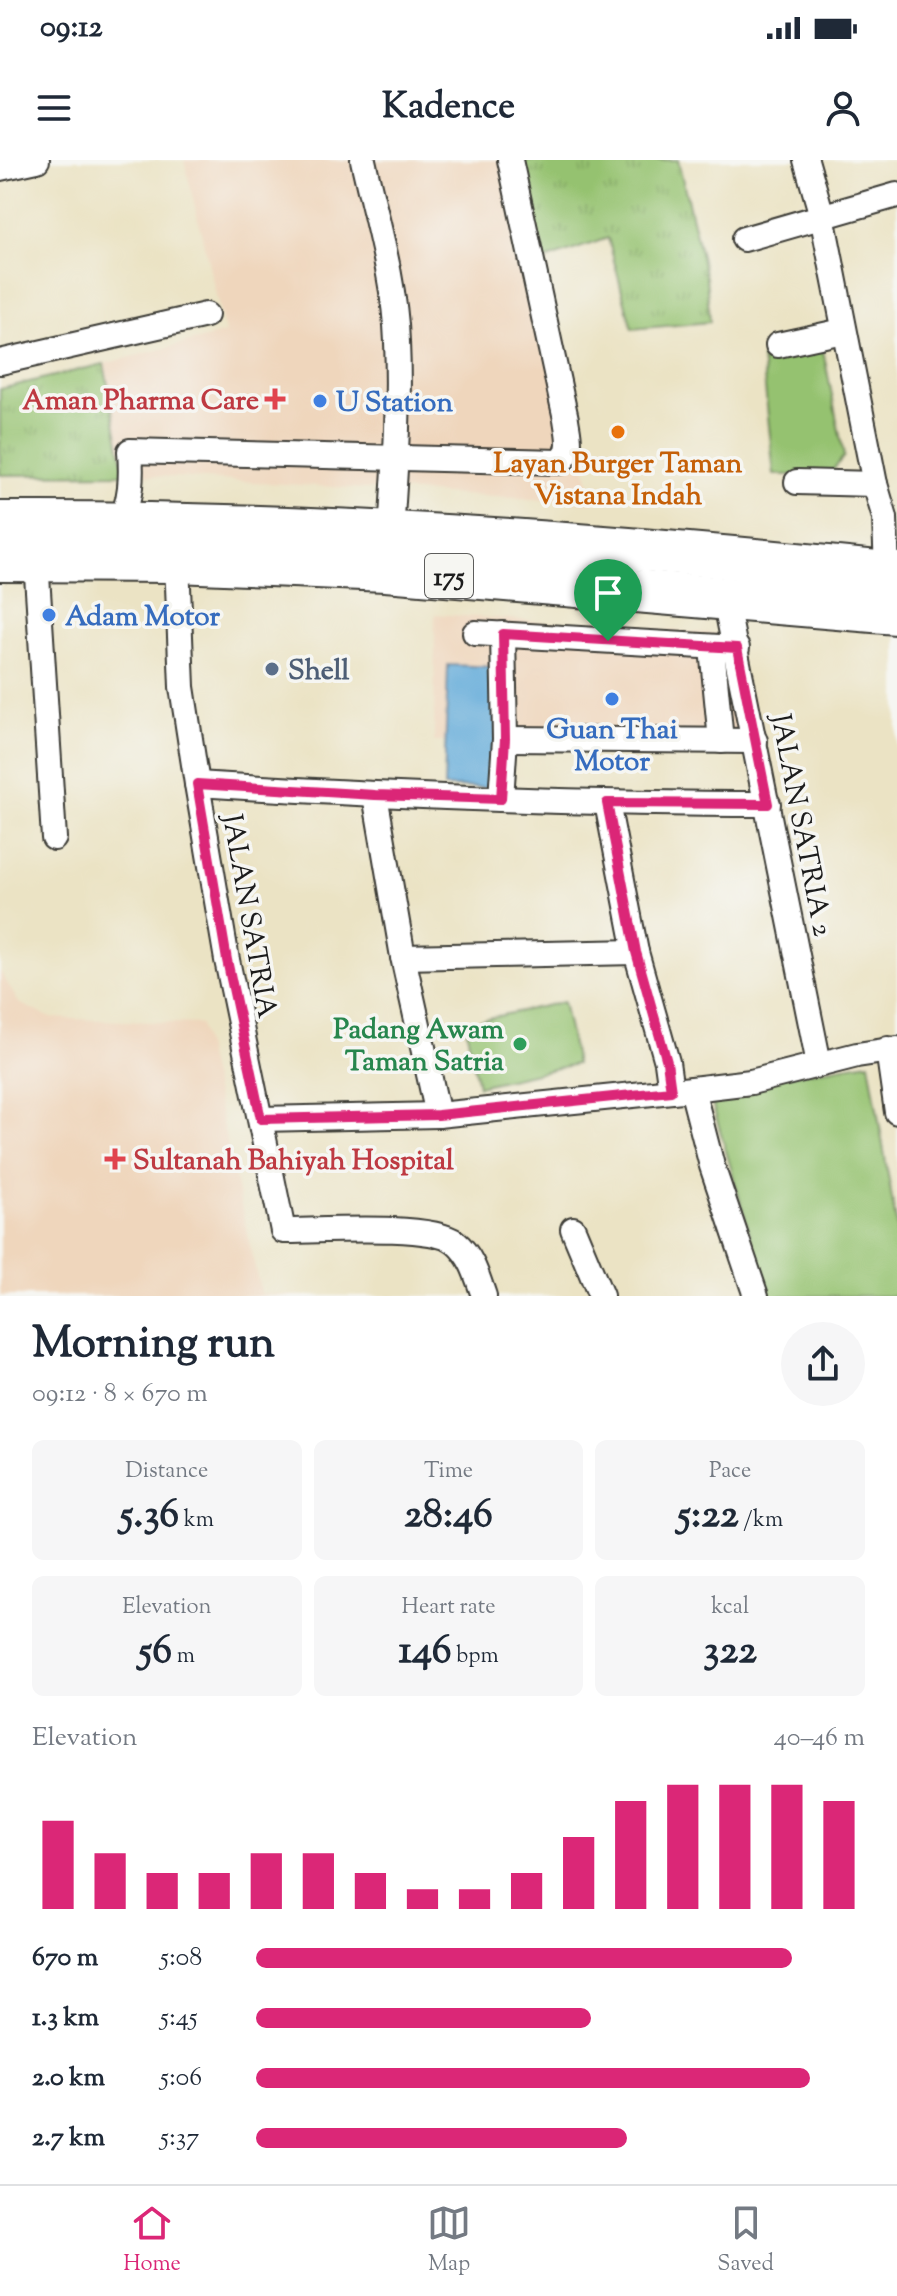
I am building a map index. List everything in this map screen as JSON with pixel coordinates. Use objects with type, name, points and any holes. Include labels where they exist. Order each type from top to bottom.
[{"type":"highway","name":"175","points":[[0,523],[166,524],[391,533],[892,574]]},
{"type":"highway","name":"175","points":[[18,560],[177,561],[386,570],[897,613]]},
{"type":"street","points":[[0,168],[37,160]]},
{"type":"street","points":[[363,160],[396,330],[396,456],[391,533]]},
{"type":"street","points":[[120,524],[130,498],[130,451],[560,462],[568,452],[566,419],[510,160]]},
{"type":"street","points":[[806,160],[822,216],[843,331],[884,493],[892,574]]},
{"type":"street","points":[[744,239],[897,195]]},
{"type":"street","points":[[0,362],[206,315]]},
{"type":"street","points":[[778,345],[843,331]]},
{"type":"street","points":[[797,482],[884,493]]},
{"type":"street","points":[[18,560],[54,838]]},
{"type":"street","name":"JALAN SATRIA","points":[[177,561],[182,687],[197,784],[227,960],[283,1231],[424,1232],[453,1240],[470,1258],[484,1296]]},
{"type":"street","name":"JALAN SATRIA 2","points":[[725,599],[724,648],[755,741],[819,1064]]},
{"type":"street","points":[[475,633],[724,648],[721,741]]},
{"type":"street","points":[[501,799],[505,739],[503,634]]},
{"type":"street","points":[[505,739],[755,741]]},
{"type":"street","points":[[197,784],[375,795],[607,803],[768,804]]},
{"type":"street","points":[[375,795],[403,957],[438,1115]]},
{"type":"street","points":[[607,803],[636,952],[667,1062],[682,1090],[712,1166],[756,1296]]},
{"type":"street","points":[[403,957],[636,952]]},
{"type":"street","points":[[261,1119],[438,1115],[682,1090],[751,1082],[892,1049],[897,1112]]},
{"type":"street","points":[[573,1229],[601,1296]]},
{"type":"shaded area","points":[[184,160],[520,160],[593,503],[125,474],[104,364],[225,333]]},
{"type":"shaded area","points":[[435,614],[734,635],[759,743],[434,742]]},
{"type":"shaded area","name":"Sultanah Bahiyah Hospital","points":[[0,971],[19,1003],[51,1018],[200,1024],[261,1294],[310,1296],[0,1296]]},
{"type":"green space","points":[[520,160],[678,160],[706,278],[710,322],[632,329],[608,238],[542,261]]},
{"type":"green space","points":[[822,345],[844,456],[829,475],[774,475],[762,358]]},
{"type":"green space","points":[[104,364],[125,474],[0,475],[0,389]]},
{"type":"green space","name":"Padang Awam Taman Satria","points":[[563,1002],[576,1064],[478,1086],[465,1023]]},
{"type":"green space","points":[[869,1062],[897,1228],[897,1296],[768,1296],[708,1089]]},
{"type":"water","points":[[448,665],[498,667],[495,788],[444,787]]},
{"type":"place","name":"Aman Pharma Care","points":[[275,399]]},
{"type":"place","name":"U Station","points":[[320,401]]},
{"type":"place","name":"Layan Burger Taman Vistana Indah","points":[[618,432]]},
{"type":"place","name":"Adam Motor","points":[[49,615]]},
{"type":"place","name":"Shell","points":[[272,669]]},
{"type":"place","name":"Guan Thai Motor","points":[[612,699]]},
{"type":"place","name":"Padang Awam Taman Satria","points":[[520,1044]]},
{"type":"place","name":"Sultanah Bahiyah Hospital","points":[[115,1159]]},
{"type":"route","points":[[503,634],[608,641],[737,648],[768,804],[607,803],[636,952],[667,1062],[671,1091],[438,1115],[261,1119],[227,960],[197,784],[501,799],[505,739],[503,634]]}]
